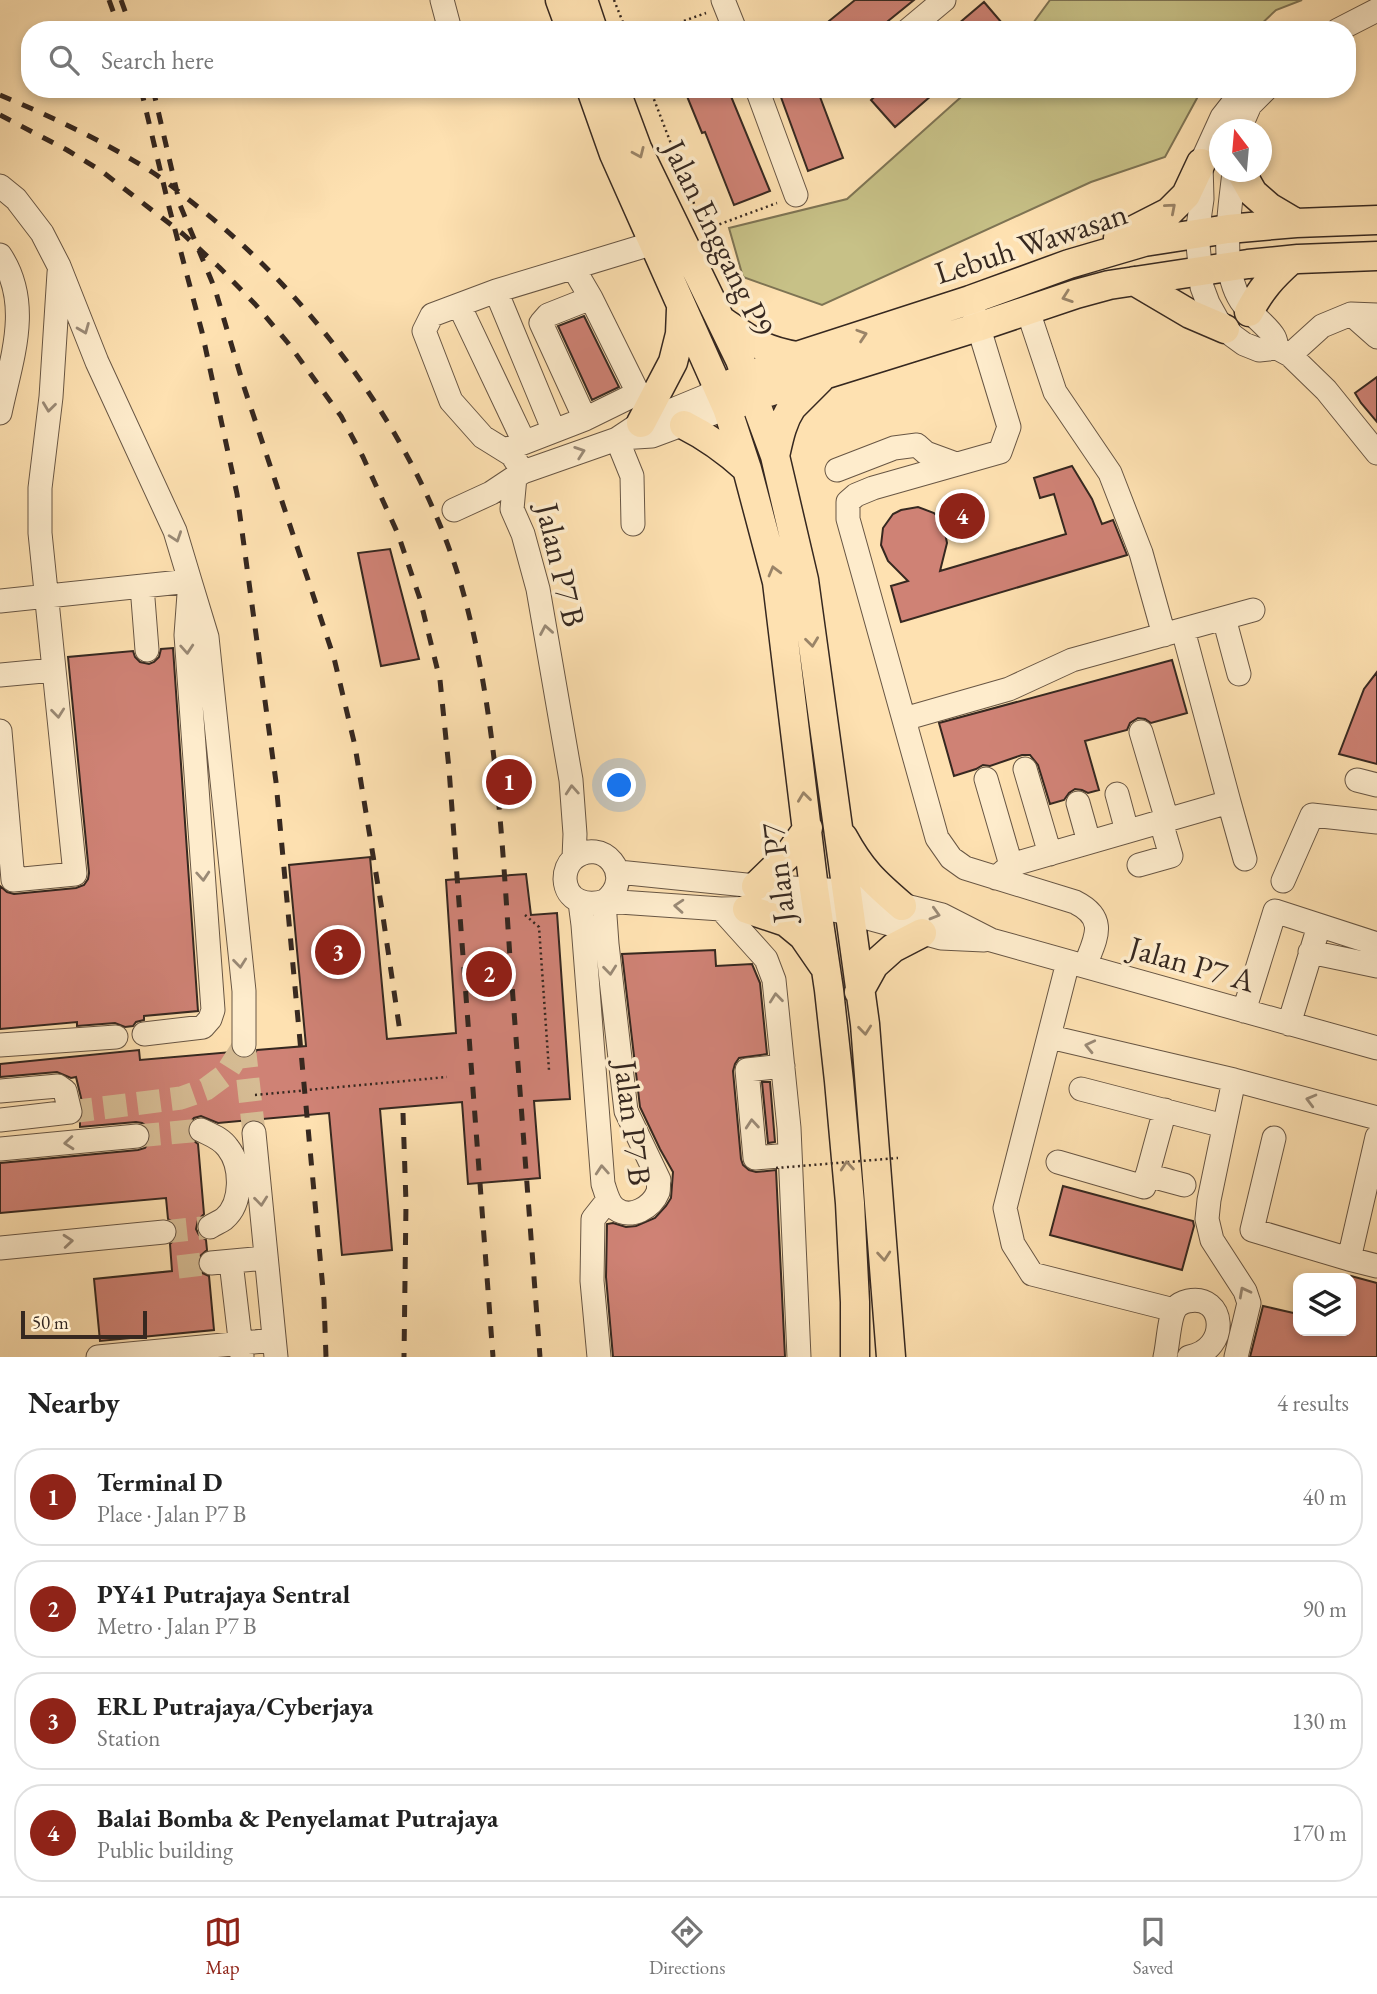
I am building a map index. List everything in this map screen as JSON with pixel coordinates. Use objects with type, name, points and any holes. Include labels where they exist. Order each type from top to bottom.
[{"type":"main road","points":[[560,0],[567,21]]},
{"type":"main road","points":[[583,0],[590,21]]},
{"type":"main road","name":"Jalan Enggang P9","points":[[595,98],[614,154],[681,305]]},
{"type":"main road","name":"Jalan Enggang P9","points":[[618,98],[637,148],[740,360],[775,456]]},
{"type":"main road","points":[[1069,264],[1169,212],[1186,195],[1201,163]]},
{"type":"main road","points":[[1247,182],[1253,193],[1269,207],[1296,223]]},
{"type":"main road","name":"Lebuh Wawasan","points":[[722,399],[749,387],[797,356],[970,300],[1069,264],[1144,242],[1228,229],[1377,220]]},
{"type":"main road","name":"Lebuh Wawasan","points":[[749,387],[823,376],[1076,294],[1134,281],[1291,260],[1377,256]]},
{"type":"main road","points":[[1249,312],[1270,278],[1291,260]]},
{"type":"main road","points":[[1134,281],[1191,314],[1224,329]]},
{"type":"main road","points":[[640,423],[673,362],[680,334],[681,305]]},
{"type":"main road","name":"Jalan P7","points":[[681,305],[722,399],[747,469],[777,582],[839,1081],[850,1203],[855,1357]]},
{"type":"main road","points":[[720,320],[759,346],[797,356]]},
{"type":"main road","points":[[775,456],[783,421],[792,407],[823,376]]},
{"type":"main road","points":[[684,425],[727,450],[747,469]]},
{"type":"main road","name":"Jalan P7","points":[[775,456],[804,580],[859,992],[869,1075],[891,1357]]},
{"type":"main road","points":[[836,825],[855,861],[902,906]]},
{"type":"main road","points":[[808,828],[790,852],[741,901],[786,922],[803,936],[826,970]]},
{"type":"main road","points":[[859,992],[874,965],[893,948],[922,933]]},
{"type":"street","points":[[442,0],[448,21]]},
{"type":"street","points":[[919,21],[944,0]]},
{"type":"street","points":[[729,2],[733,21]]},
{"type":"street","points":[[1356,21],[1377,10]]},
{"type":"street","points":[[1356,36],[1377,25]]},
{"type":"street","points":[[760,98],[796,195]]},
{"type":"street","points":[[1237,98],[1222,117],[1201,163],[1202,199],[1197,234],[1202,287],[1208,303],[1224,329],[1244,344],[1259,350],[1283,351],[1322,326],[1351,314],[1377,315]]},
{"type":"street","points":[[1244,119],[1250,105],[1257,98]]},
{"type":"street","points":[[1233,182],[1228,229],[1233,286],[1249,312],[1274,335],[1283,351],[1326,390],[1377,453]]},
{"type":"street","points":[[0,186],[23,207],[59,266],[97,362],[175,531],[207,637],[244,991],[244,1045]]},
{"type":"street","points":[[574,269],[638,393],[585,419],[514,446],[483,437],[451,401],[424,331],[432,315],[496,291],[654,243]]},
{"type":"street","points":[[0,255],[6,263],[15,288],[19,311],[17,340],[0,413]]},
{"type":"street","points":[[0,731],[13,880],[75,874],[40,533],[40,488],[51,397],[59,266]]},
{"type":"street","points":[[496,291],[554,431]]},
{"type":"street","points":[[585,419],[541,323],[548,315],[591,298]]},
{"type":"street","points":[[970,300],[1009,427],[1000,452],[856,495],[848,502],[848,519],[934,827],[943,849],[965,868],[1004,872],[1075,902],[1091,912],[1097,925],[1098,933],[1076,964],[1049,1037],[1006,1208],[1013,1244],[1032,1274],[1174,1310]]},
{"type":"street","points":[[454,510],[491,493],[519,474],[512,455],[514,446],[459,305]]},
{"type":"street","points":[[1028,311],[1055,393],[1110,473],[1173,633],[1245,859]]},
{"type":"street","points":[[1224,329],[1249,312]]},
{"type":"street","points":[[1351,314],[1377,337]]},
{"type":"street","points":[[533,383],[562,371]]},
{"type":"street","name":"Jalan P7 B","points":[[617,439],[640,423],[704,397],[722,399]]},
{"type":"street","name":"Jalan P7 B","points":[[618,872],[618,885],[611,897],[604,901],[625,1111],[659,1180],[657,1192],[649,1205],[637,1212],[624,1213],[615,1209],[608,1200],[603,1184],[583,925],[580,902],[571,895],[565,873],[574,858],[571,780],[538,589],[523,534],[512,509],[519,474],[617,439],[652,436],[684,425],[722,399]]},
{"type":"street","points":[[837,470],[894,449],[917,445],[926,453],[956,464]]},
{"type":"street","points":[[0,601],[190,581]]},
{"type":"street","points":[[145,1034],[203,1027],[213,1010],[186,635],[190,581]]},
{"type":"street","points":[[142,586],[147,650]]},
{"type":"street","points":[[904,719],[1009,689],[1072,660],[1253,610]]},
{"type":"street","points":[[1224,618],[1239,674]]},
{"type":"street","points":[[0,675],[54,670]]},
{"type":"street","points":[[1139,865],[1171,856],[1141,732]]},
{"type":"street","points":[[194,739],[222,797]]},
{"type":"street","points":[[1025,769],[1050,854]]},
{"type":"street","points":[[986,779],[1004,872]]},
{"type":"street","points":[[1117,794],[1127,831]]},
{"type":"street","points":[[1004,872],[1050,854],[1229,802]]},
{"type":"street","points":[[1078,803],[1090,842]]},
{"type":"street","points":[[1283,881],[1312,815],[1377,822]]},
{"type":"street","points":[[574,858],[595,852],[605,855],[613,862],[618,872],[741,901]]},
{"type":"street","points":[[580,902],[592,905],[604,901],[815,898],[847,902]]},
{"type":"street","points":[[741,901],[774,980],[783,1066],[783,1161],[799,1357]]},
{"type":"street","name":"Jalan P7 A","points":[[847,902],[902,906],[942,915],[991,940],[1377,1048]]},
{"type":"street","name":"Jalan P7 A","points":[[847,902],[941,939],[991,940]]},
{"type":"street","points":[[1244,1011],[1275,911],[1377,944]]},
{"type":"street","points":[[1289,1024],[1319,926]]},
{"type":"street","points":[[1310,952],[1377,966]]},
{"type":"street","points":[[0,1045],[116,1037]]},
{"type":"street","points":[[1049,1037],[1234,1080],[1377,1118]]},
{"type":"street","points":[[783,1066],[747,1070],[755,1158],[783,1161]]},
{"type":"street","points":[[1215,1340],[1238,1351],[1249,1303],[1245,1291],[1212,1240],[1207,1219],[1234,1080]]},
{"type":"street","points":[[0,1091],[58,1086],[65,1091],[70,1112],[0,1120]]},
{"type":"street","points":[[1081,1089],[1224,1126]]},
{"type":"street","points":[[1058,1162],[1100,1174],[1099,1189],[1105,1193],[1120,1191],[1137,1178],[1165,1110]]},
{"type":"street","points":[[201,1130],[217,1137],[229,1149],[238,1180],[232,1208],[225,1219],[210,1227]]},
{"type":"street","points":[[98,1357],[275,1348],[254,1133]]},
{"type":"street","points":[[0,1149],[137,1136]]},
{"type":"street","points":[[1349,1259],[1377,1137]]},
{"type":"street","points":[[1274,1138],[1252,1230],[1377,1266]]},
{"type":"street","points":[[1137,1178],[1184,1185]]},
{"type":"street","points":[[599,1357],[593,1281],[593,1219],[608,1200]]},
{"type":"street","points":[[0,1248],[164,1232]]},
{"type":"street","points":[[241,1350],[225,1266],[267,1264]]},
{"type":"street","points":[[1171,1355],[1174,1310],[1184,1302],[1198,1300],[1209,1306],[1218,1322],[1215,1340],[1208,1349],[1189,1357]]},
{"type":"path","points":[[614,0],[622,21]]},
{"type":"path","points":[[681,21],[729,2]]},
{"type":"path","points":[[653,98],[709,241]]},
{"type":"path","points":[[704,230],[796,195]]},
{"type":"path","points":[[525,915],[539,927],[548,1070]]},
{"type":"path","points":[[255,1095],[447,1077]]},
{"type":"path","points":[[783,1161],[898,1157]]},
{"type":"shaded area","points":[[1050,0],[1302,0],[1276,10],[1264,21],[1035,21]]},
{"type":"shaded area","points":[[960,98],[1197,98],[1165,157],[1091,182],[822,305],[743,277],[729,228],[847,199]]},
{"type":"building","points":[[855,0],[914,0],[888,21],[829,21]]},
{"type":"building","points":[[984,2],[1000,21],[962,21]]},
{"type":"building","points":[[688,98],[732,98],[770,191],[734,205],[705,132],[702,133]]},
{"type":"building","points":[[781,98],[820,98],[843,158],[808,171]]},
{"type":"building","points":[[873,98],[929,98],[895,127],[871,100]]},
{"type":"building","points":[[584,316],[619,387],[592,400],[558,326]]},
{"type":"building","points":[[1377,377],[1377,422],[1355,393]]},
{"type":"building","points":[[1072,466],[1092,499],[1102,524],[1113,520],[1127,555],[901,622],[891,586],[908,581],[888,561],[881,545],[883,528],[893,514],[918,507],[934,513],[940,519],[947,543],[940,571],[1066,534],[1054,494],[1040,498],[1034,478]]},
{"type":"building","points":[[390,549],[419,659],[381,666],[358,553]]},
{"type":"building","points":[[173,648],[198,1011],[144,1016],[144,1020],[125,1027],[115,1023],[77,1026],[77,1022],[0,1029],[0,886],[14,894],[76,888],[84,885],[88,879],[68,657],[133,651],[140,662],[149,664],[159,657],[161,649]]},
{"type":"building","points":[[1172,660],[1187,713],[1151,723],[1138,718],[1130,723],[1127,730],[1085,741],[1099,790],[1088,793],[1075,789],[1064,800],[1050,804],[1038,765],[1030,755],[1022,755],[990,766],[983,765],[954,776],[939,723]]},
{"type":"building","points":[[1377,672],[1377,764],[1339,754],[1364,689]]},
{"type":"building","points":[[370,857],[387,1039],[456,1033],[446,880],[526,874],[531,915],[557,913],[570,1099],[534,1101],[540,1178],[468,1184],[462,1102],[380,1109],[392,1250],[342,1255],[329,1113],[218,1123],[201,1116],[194,1118],[188,1125],[187,1132],[198,1144],[204,1214],[198,1220],[196,1229],[206,1240],[207,1250],[199,1257],[197,1265],[200,1272],[209,1276],[214,1330],[100,1341],[94,1279],[172,1271],[170,1244],[178,1231],[175,1223],[168,1219],[166,1198],[0,1213],[0,1163],[138,1150],[145,1148],[151,1134],[148,1127],[136,1122],[80,1127],[84,1110],[76,1077],[71,1078],[57,1072],[0,1077],[0,1064],[139,1050],[140,1060],[232,1052],[245,1059],[252,1057],[257,1050],[306,1046],[289,865]]},
{"type":"building","points":[[715,950],[716,966],[752,964],[760,983],[767,1054],[739,1058],[733,1071],[743,1165],[756,1172],[776,1170],[785,1357],[613,1357],[606,1277],[607,1224],[636,1226],[655,1218],[671,1198],[673,1172],[640,1107],[622,954]]},
{"type":"building","points":[[762,1082],[770,1082],[775,1142],[768,1143]]},
{"type":"building","points":[[1063,1186],[1193,1221],[1182,1270],[1050,1235]]},
{"type":"building","points":[[1356,1277],[1377,1283],[1377,1357],[1250,1357],[1263,1306],[1293,1313],[1293,1336],[1356,1336]]},
{"type":"tunnel","points":[[244,1045],[254,1133]]},
{"type":"tunnel","points":[[70,1112],[181,1098],[206,1089],[225,1075],[244,1045]]},
{"type":"tunnel","points":[[137,1136],[201,1130]]},
{"type":"tunnel","points":[[164,1232],[210,1227]]},
{"type":"tunnel","points":[[178,1267],[211,1263]]},
{"type":"railway","points":[[109,0],[117,21]]},
{"type":"railway","points":[[121,0],[129,21]]},
{"type":"railway","points":[[0,95],[97,140],[157,175],[238,241],[282,284],[323,330],[394,432],[423,487],[447,543],[476,643],[491,732],[504,868],[540,1357]]},
{"type":"railway","points":[[143,98],[202,332],[237,494],[276,782],[324,1300],[326,1357]]},
{"type":"railway","points":[[155,98],[180,205],[215,289],[244,387],[334,658],[355,746],[400,1032]]},
{"type":"railway","points":[[0,115],[100,170],[183,234],[255,304],[288,343],[341,416],[398,534],[420,599],[440,680],[493,1357]]},
{"type":"railway","points":[[403,1113],[406,1203],[404,1357]]},
{"type":"place","name":"Balai Bomba & Penyelamat Putrajaya","points":[[962,516]]},
{"type":"place","name":"Terminal D","points":[[509,782]]},
{"type":"place","name":"ERL Putrajaya/Cyberjaya","points":[[338,952]]},
{"type":"place","name":"PY41 Putrajaya Sentral","points":[[489,974]]}]
